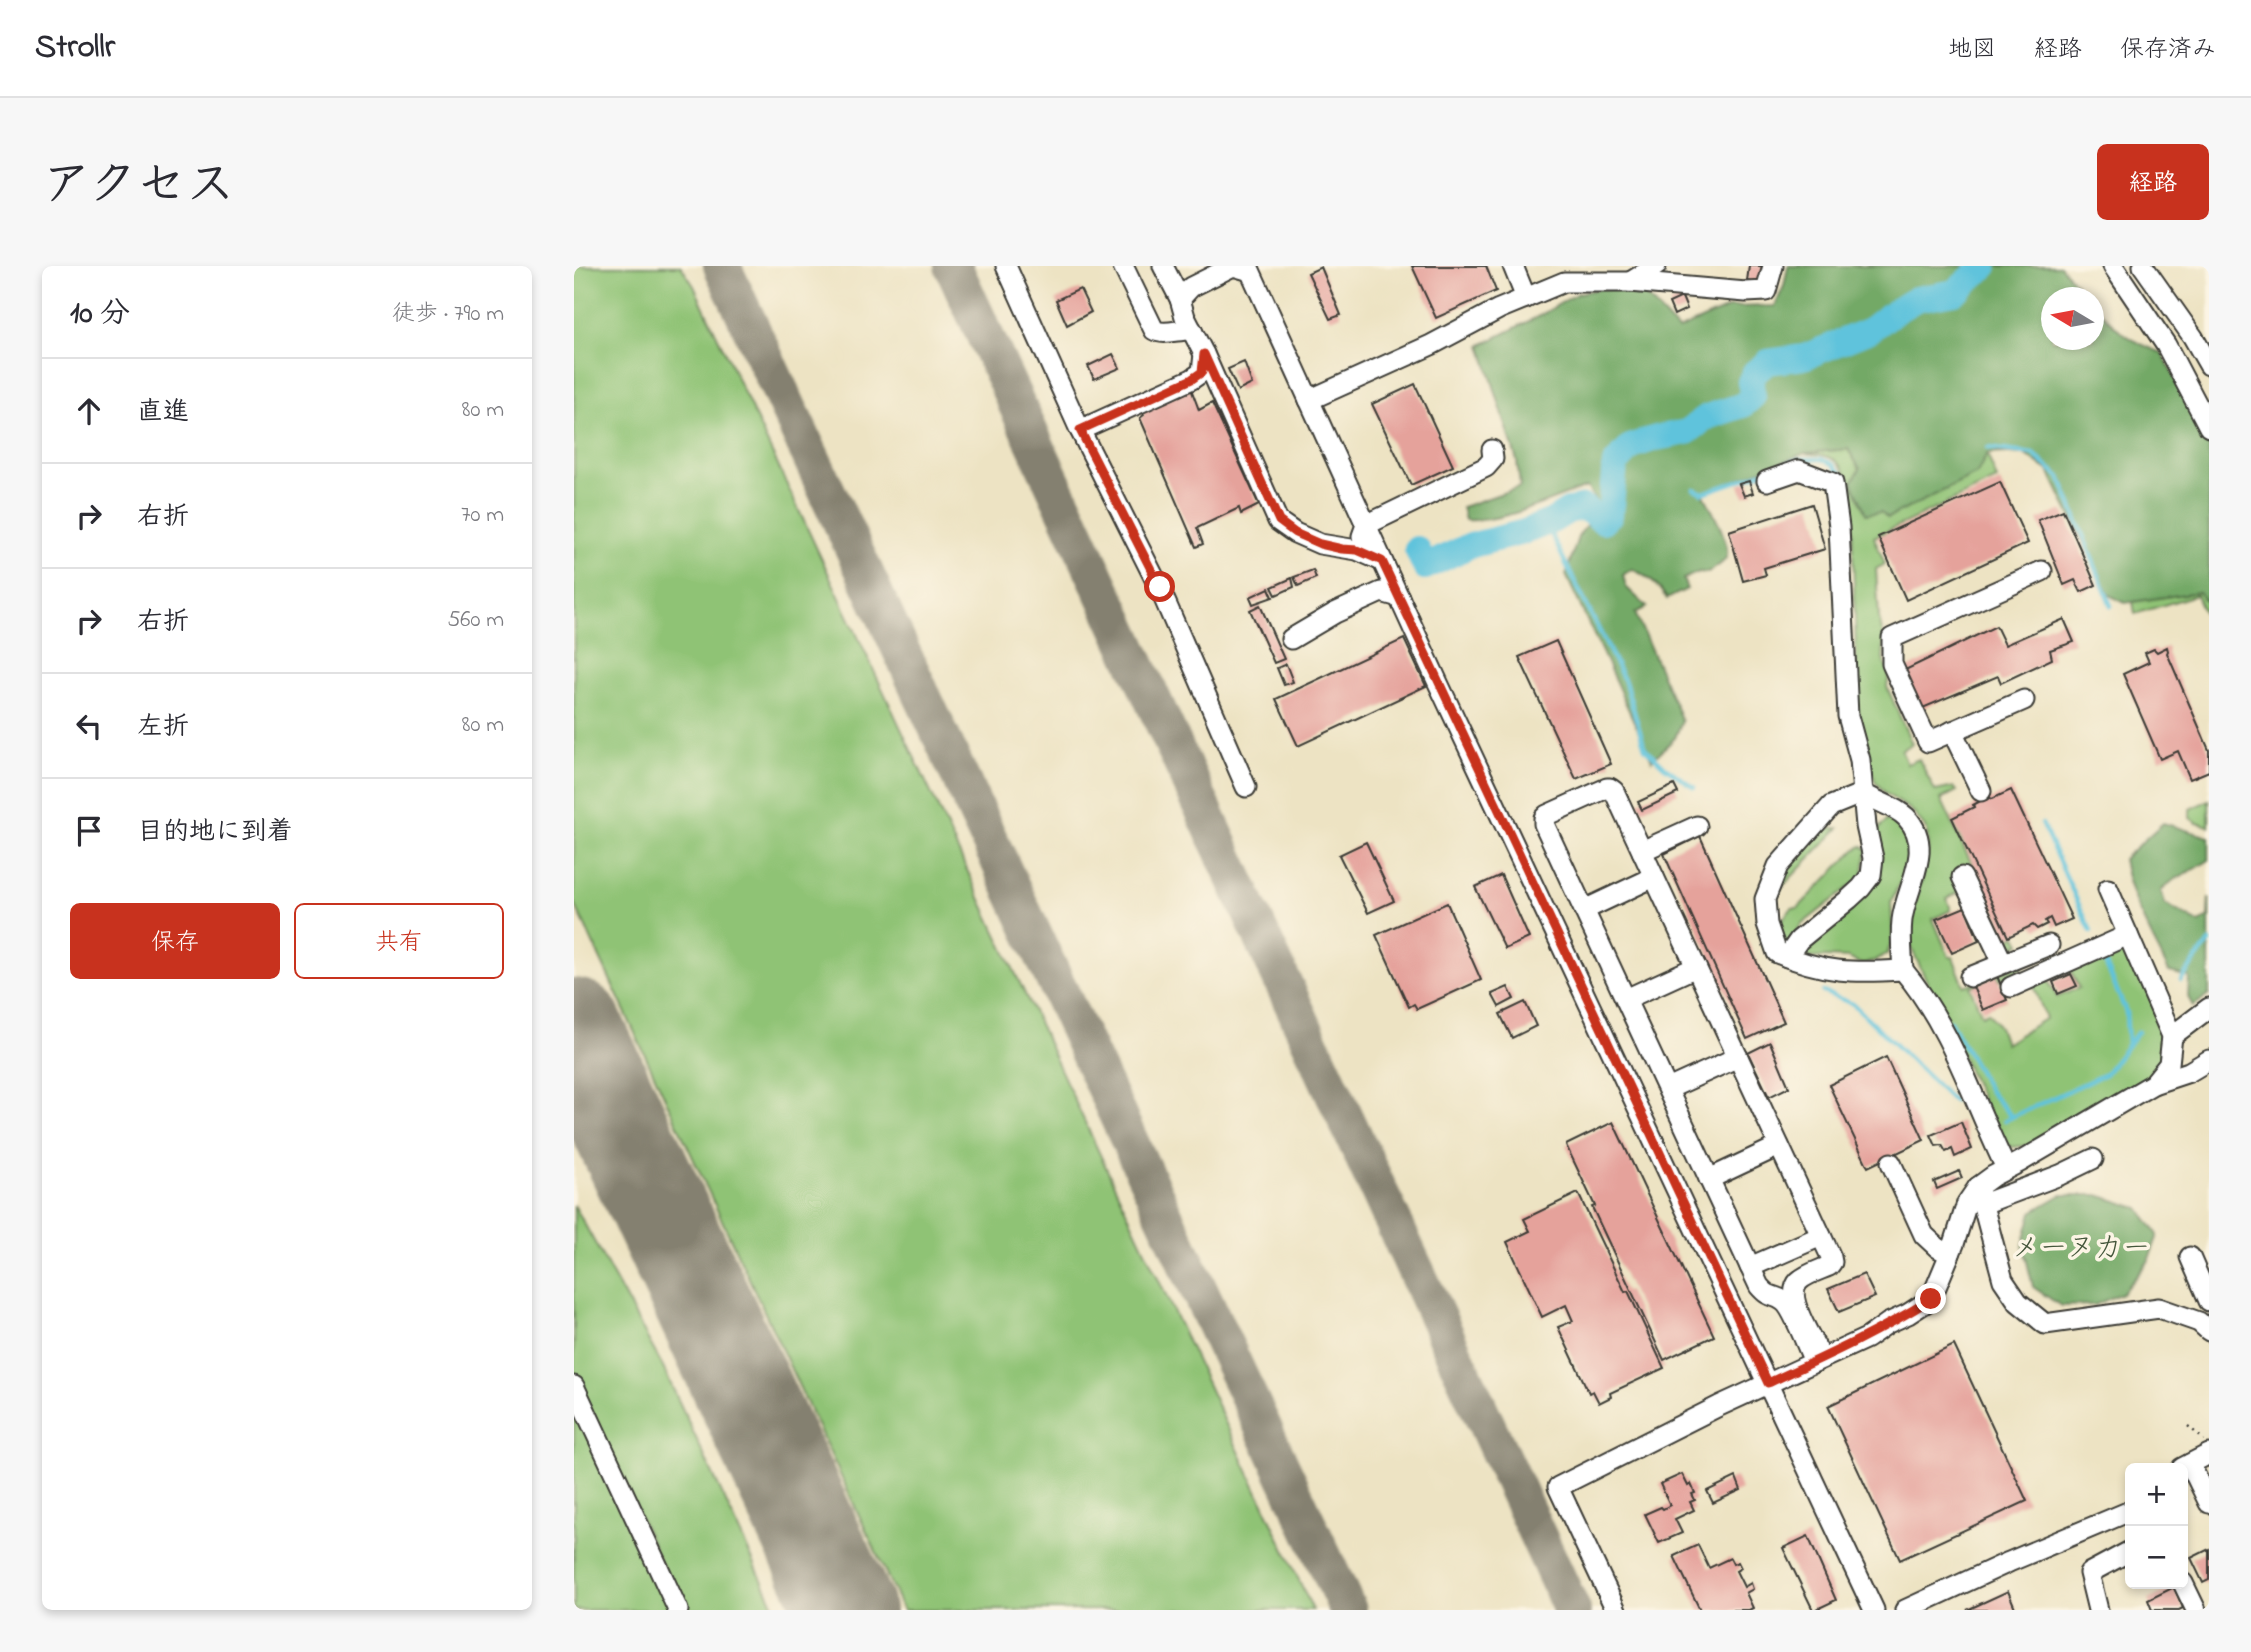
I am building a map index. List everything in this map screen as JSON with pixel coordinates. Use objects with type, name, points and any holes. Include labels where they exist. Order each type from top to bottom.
[{"type":"street","points":[[1006,266],[1080,430],[1160,587],[1246,787]]},
{"type":"street","points":[[1123,266],[1153,330],[1160,333],[1241,267],[1309,400],[1366,525],[1388,581],[1874,1610]]},
{"type":"street","points":[[1513,266],[1526,298]]},
{"type":"street","points":[[1309,400],[1431,345],[1499,309],[1564,282],[1623,276],[1656,266]]},
{"type":"street","points":[[1623,276],[1746,292],[1766,291],[1773,266]]},
{"type":"street","points":[[2113,266],[2166,345],[2209,427]]},
{"type":"street","points":[[2143,266],[2193,337],[2209,365]]},
{"type":"street","points":[[1167,274],[1279,521],[1295,533],[1320,544],[1357,550],[1388,581]]},
{"type":"street","points":[[1080,430],[1192,379],[1202,372],[1204,354]]},
{"type":"street","points":[[1357,550],[1366,525],[1486,467],[1493,459],[1492,450]]},
{"type":"street","points":[[1767,481],[1799,470],[1833,483],[1839,527],[1848,716],[1860,760],[1866,826],[1873,858],[1871,875],[1861,888],[1799,940],[1787,957]]},
{"type":"street","points":[[2024,699],[1928,742],[1892,664],[1892,638],[2042,571]]},
{"type":"street","points":[[1290,639],[1388,581]]},
{"type":"street","points":[[1952,731],[1981,792]]},
{"type":"street","points":[[1611,788],[1614,791],[1832,1262],[1796,1285],[1794,1300],[1818,1360],[1789,1308],[1783,1301],[1768,1296],[1759,1286],[1544,824],[1547,815],[1611,788]]},
{"type":"street","points":[[1903,970],[1856,973],[1805,965],[1777,953],[1767,924],[1765,899],[1778,866],[1831,806],[1863,793],[1903,814],[1914,826],[1919,843],[1918,866],[1902,918],[1903,970],[1922,992],[1957,1054],[2006,1168]]},
{"type":"street","points":[[1642,851],[1698,826]]},
{"type":"street","points":[[1584,909],[1654,877]]},
{"type":"street","points":[[1962,877],[2003,964]]},
{"type":"street","points":[[2108,889],[2172,1036],[2169,1064],[2153,1084]]},
{"type":"street","points":[[2011,987],[2128,935]]},
{"type":"street","points":[[1970,976],[2003,964],[2046,940],[2059,966]]},
{"type":"street","points":[[1626,999],[1696,967]]},
{"type":"street","points":[[2172,1036],[2209,1008]]},
{"type":"street","points":[[1668,1089],[1738,1057]]},
{"type":"street","points":[[1981,1195],[2006,1168],[2153,1084],[2189,1072],[2209,1060]]},
{"type":"street","points":[[1709,1179],[1779,1146]]},
{"type":"street","points":[[2035,1153],[2050,1179]]},
{"type":"street","points":[[1616,1610],[1558,1487],[1768,1383],[1867,1338],[1888,1323],[1908,1314],[1931,1299],[1967,1203],[1981,1195],[2050,1179],[2093,1159]]},
{"type":"street","points":[[1891,1163],[1924,1235],[1937,1248],[1950,1254]]},
{"type":"street","points":[[1981,1195],[2003,1280],[2018,1302],[2045,1324],[2158,1308],[2199,1322],[2209,1331]]},
{"type":"street","points":[[1751,1267],[1821,1236]]},
{"type":"street","points":[[2190,1257],[2209,1301]]},
{"type":"street","points":[[574,1387],[678,1610]]},
{"type":"street","points":[[2188,1465],[2209,1454]]},
{"type":"street","points":[[2188,1469],[2209,1503]]},
{"type":"street","points":[[1905,1610],[2125,1513]]},
{"type":"street","points":[[2098,1610],[2089,1573],[2125,1554]]},
{"type":"street","points":[[2186,1589],[2196,1610]]},
{"type":"path","points":[[2188,1426],[2209,1445]]},
{"type":"green space","points":[[574,266],[681,266],[694,286],[1313,1610],[903,1610],[574,902]]},
{"type":"green space","points":[[1788,266],[2060,266],[2079,287],[2041,287],[2041,350],[2104,350],[2104,315],[2124,334],[2162,353],[2209,444],[2209,604],[2198,592],[2125,603],[2109,595],[2049,471],[2024,454],[1987,454],[1977,474],[1888,518],[1881,512],[1866,514],[1852,482],[1860,469],[1848,449],[1805,453],[1703,493],[1726,544],[1726,558],[1708,573],[1699,572],[1683,579],[1687,589],[1667,599],[1656,585],[1637,571],[1632,569],[1623,575],[1626,587],[1647,607],[1635,613],[1682,721],[1675,738],[1652,760],[1566,575],[1578,537],[1599,507],[1587,487],[1511,514],[1465,520],[1462,507],[1520,487],[1517,461],[1481,345],[1578,293],[1620,289],[1643,293],[1678,330],[1730,307],[1775,306],[1784,286]]},
{"type":"green space","points":[[1848,449],[1860,469],[1987,454],[1997,480],[1874,537],[1885,564],[1876,569],[1879,618],[1884,640],[1883,659],[1889,674],[1887,687],[1912,744],[1901,750],[1907,764],[1919,759],[1935,791],[1954,787],[1957,791],[1941,799],[2007,939],[2017,935],[2021,944],[2006,950],[1959,892],[1947,898],[1951,910],[1933,919],[1949,957],[1953,957],[1964,986],[2022,964],[2023,968],[2000,980],[1997,974],[1970,987],[1982,1015],[1988,1012],[1999,1027],[2005,1044],[2046,1018],[2033,985],[2047,979],[2057,997],[2079,988],[2069,967],[2118,948],[2128,950],[2164,1024],[2161,1060],[2150,1076],[2034,1145],[2012,1147],[2002,1143],[1910,945],[1911,924],[1928,850],[1927,830],[1911,810],[1885,793],[1875,781],[1858,718],[1851,485],[1839,463],[1822,455],[1804,453]]},
{"type":"green space","points":[[2198,592],[2209,604],[2209,624],[2196,595],[2135,614],[2133,602]]},
{"type":"green space","points":[[2209,800],[2209,826],[2190,818],[2190,809]]},
{"type":"green space","points":[[1887,820],[1903,829],[1913,843],[1908,873],[1898,886],[1891,903],[1893,938],[1887,954],[1862,964],[1848,958],[1796,955],[1864,896],[1873,835]]},
{"type":"green space","points":[[2163,823],[2209,837],[2209,860],[2161,891],[2165,904],[2199,923],[2208,917],[2209,898],[2209,995],[2193,1006],[2188,997],[2189,977],[2169,972],[2136,903],[2123,859]]},
{"type":"green space","points":[[1839,828],[1774,895],[1781,874],[1819,832]]},
{"type":"green space","points":[[1862,846],[1867,850],[1862,877],[1801,925],[1791,941],[1785,945],[1781,937],[1780,922],[1792,908],[1798,908]]},
{"type":"green space","name":"メーヌカー","points":[[2061,1195],[2098,1195],[2139,1208],[2158,1235],[2148,1262],[2122,1293],[2095,1305],[2061,1306],[2033,1287],[2023,1245],[2032,1212]]},
{"type":"green space","points":[[574,1205],[661,1363],[776,1610],[683,1610],[574,1377]]},
{"type":"green space","points":[[574,1397],[673,1610],[574,1610]]},
{"type":"building","points":[[1412,266],[1486,266],[1496,291],[1436,318]]},
{"type":"building","points":[[1749,266],[1767,266],[1763,284],[1747,281]]},
{"type":"building","points":[[1321,267],[1341,315],[1330,319],[1308,273]]},
{"type":"building","points":[[1080,289],[1091,312],[1067,325],[1056,300]]},
{"type":"building","points":[[1682,297],[1687,309],[1674,315],[1669,303]]},
{"type":"building","points":[[1113,354],[1120,368],[1094,379],[1088,366]]},
{"type":"building","points":[[1244,362],[1252,384],[1238,391],[1228,369]]},
{"type":"building","points":[[1415,384],[1453,466],[1411,485],[1372,404]]},
{"type":"building","points":[[1190,386],[1199,410],[1212,403],[1259,505],[1241,514],[1239,508],[1197,528],[1203,544],[1196,547],[1140,418],[1144,415],[1142,411]]},
{"type":"building","points":[[1749,481],[1753,493],[1744,496],[1739,484]]},
{"type":"building","points":[[2000,482],[2028,543],[1906,600],[1878,537]]},
{"type":"building","points":[[1812,504],[1825,549],[1764,568],[1766,575],[1743,581],[1729,531]]},
{"type":"building","points":[[2063,510],[2096,585],[2081,592],[2075,580],[2064,585],[2038,520]]},
{"type":"building","points":[[1313,570],[1316,578],[1298,586],[1294,577]]},
{"type":"building","points":[[1292,578],[1294,587],[1276,595],[1272,587]]},
{"type":"building","points":[[1269,588],[1273,597],[1253,604],[1250,597]]},
{"type":"building","points":[[1260,605],[1284,659],[1274,663],[1250,610]]},
{"type":"building","points":[[2064,619],[2074,642],[2050,650],[2052,659],[2001,683],[1998,676],[1918,710],[1901,672],[1996,626],[2005,645]]},
{"type":"building","points":[[1404,639],[1426,686],[1298,746],[1276,699]]},
{"type":"building","points":[[1556,641],[1611,764],[1576,779],[1519,657]]},
{"type":"building","points":[[2167,647],[2167,653],[2209,750],[2209,771],[2190,779],[2178,751],[2160,759],[2123,674],[2149,662],[2145,653],[2154,649],[2157,652]]},
{"type":"building","points":[[1286,664],[1293,682],[1284,685],[1277,668]]},
{"type":"building","points":[[1674,785],[1678,793],[1642,810],[1638,802]]},
{"type":"building","points":[[2011,790],[2072,919],[2054,927],[2050,918],[2045,921],[2047,924],[2037,929],[2033,925],[2008,937],[1952,818],[1988,797],[1992,799]]},
{"type":"building","points":[[1700,836],[1784,1022],[1747,1039],[1664,854]]},
{"type":"building","points":[[1366,842],[1394,901],[1368,913],[1339,855]]},
{"type":"building","points":[[1501,875],[1529,938],[1505,949],[1475,887]]},
{"type":"building","points":[[1447,903],[1481,980],[1417,1009],[1414,1004],[1409,1007],[1376,935]]},
{"type":"building","points":[[1965,907],[1979,941],[1952,953],[1936,919]]},
{"type":"building","points":[[2071,974],[2077,986],[2058,994],[2053,982]]},
{"type":"building","points":[[1997,976],[2007,1000],[1983,1010],[1973,987]]},
{"type":"building","points":[[1508,987],[1514,999],[1499,1007],[1492,994]]},
{"type":"building","points":[[1525,1002],[1536,1026],[1512,1038],[1500,1014]]},
{"type":"building","points":[[1770,1042],[1789,1087],[1769,1097],[1748,1053]]},
{"type":"building","points":[[1886,1057],[1924,1140],[1868,1167],[1829,1085]]},
{"type":"building","points":[[1613,1122],[1714,1336],[1664,1360],[1566,1145]]},
{"type":"building","points":[[1961,1122],[1972,1149],[1955,1157],[1952,1149],[1946,1152],[1942,1145],[1936,1146],[1931,1135]]},
{"type":"building","points":[[1959,1171],[1962,1178],[1937,1189],[1934,1182]]},
{"type":"building","points":[[1578,1193],[1664,1368],[1610,1393],[1611,1397],[1599,1403],[1593,1391],[1589,1393],[1558,1327],[1573,1321],[1566,1305],[1542,1317],[1507,1242],[1530,1231],[1524,1219]]},
{"type":"building","points":[[1864,1274],[1875,1297],[1839,1312],[1828,1289]]},
{"type":"building","points":[[1954,1345],[2027,1501],[1900,1560],[1828,1406]]},
{"type":"building","points":[[1682,1474],[1695,1493],[1692,1494],[1695,1500],[1690,1502],[1694,1510],[1675,1519],[1682,1533],[1659,1543],[1645,1514],[1670,1505],[1660,1484]]},
{"type":"building","points":[[1736,1477],[1741,1490],[1713,1503],[1707,1491]]},
{"type":"building","points":[[1808,1536],[1836,1600],[1815,1610],[1783,1548]]},
{"type":"building","points":[[1698,1545],[1709,1568],[1730,1558],[1733,1564],[1738,1562],[1741,1568],[1736,1571],[1744,1587],[1751,1583],[1753,1589],[1746,1593],[1753,1608],[1700,1610],[1674,1556]]},
{"type":"building","points":[[2209,1549],[2209,1580],[2203,1583],[2191,1558]]},
{"type":"building","points":[[2175,1589],[2183,1608],[2152,1610],[2148,1600]]},
{"type":"building","points":[[2008,1591],[2016,1610],[1967,1610]]},
{"type":"waterway","points":[[1417,549],[1425,567],[1469,546],[1524,532],[1552,521],[1568,511],[1583,507],[1603,521],[1610,515],[1615,464],[1632,446],[1687,432],[1707,417],[1743,405],[1753,396],[1750,382],[1755,372],[1768,362],[1804,357],[1870,330],[1916,299],[1955,292],[1985,266]]},
{"type":"waterway","points":[[1988,448],[2033,454],[2060,477],[2111,606]]},
{"type":"waterway","points":[[1694,489],[1703,493],[1800,459],[1821,459],[1833,464],[1841,473],[1847,493],[1848,523]]},
{"type":"waterway","points":[[1546,524],[1625,682],[1645,748],[1665,767],[1694,787]]},
{"type":"waterway","points":[[2042,824],[2091,931]]},
{"type":"waterway","points":[[2181,980],[2209,942]]},
{"type":"waterway","points":[[2104,960],[2126,1012],[2128,1045]]},
{"type":"waterway","points":[[1823,992],[1853,1004],[1953,1101]]},
{"type":"waterway","points":[[1950,1021],[1990,1092],[2012,1117]]},
{"type":"waterway","points":[[2005,1120],[2105,1074],[2138,1032]]},
{"type":"taxiway","points":[[722,266],[1348,1610]]},
{"type":"taxiway","points":[[953,266],[1572,1610]]},
{"type":"runway","points":[[574,1027],[846,1610]]},
{"type":"route","points":[[1160,587],[1080,430],[1192,379],[1202,372],[1204,354],[1279,521],[1295,533],[1320,544],[1357,550],[1382,561],[1768,1383],[1867,1338],[1931,1299]]}]
